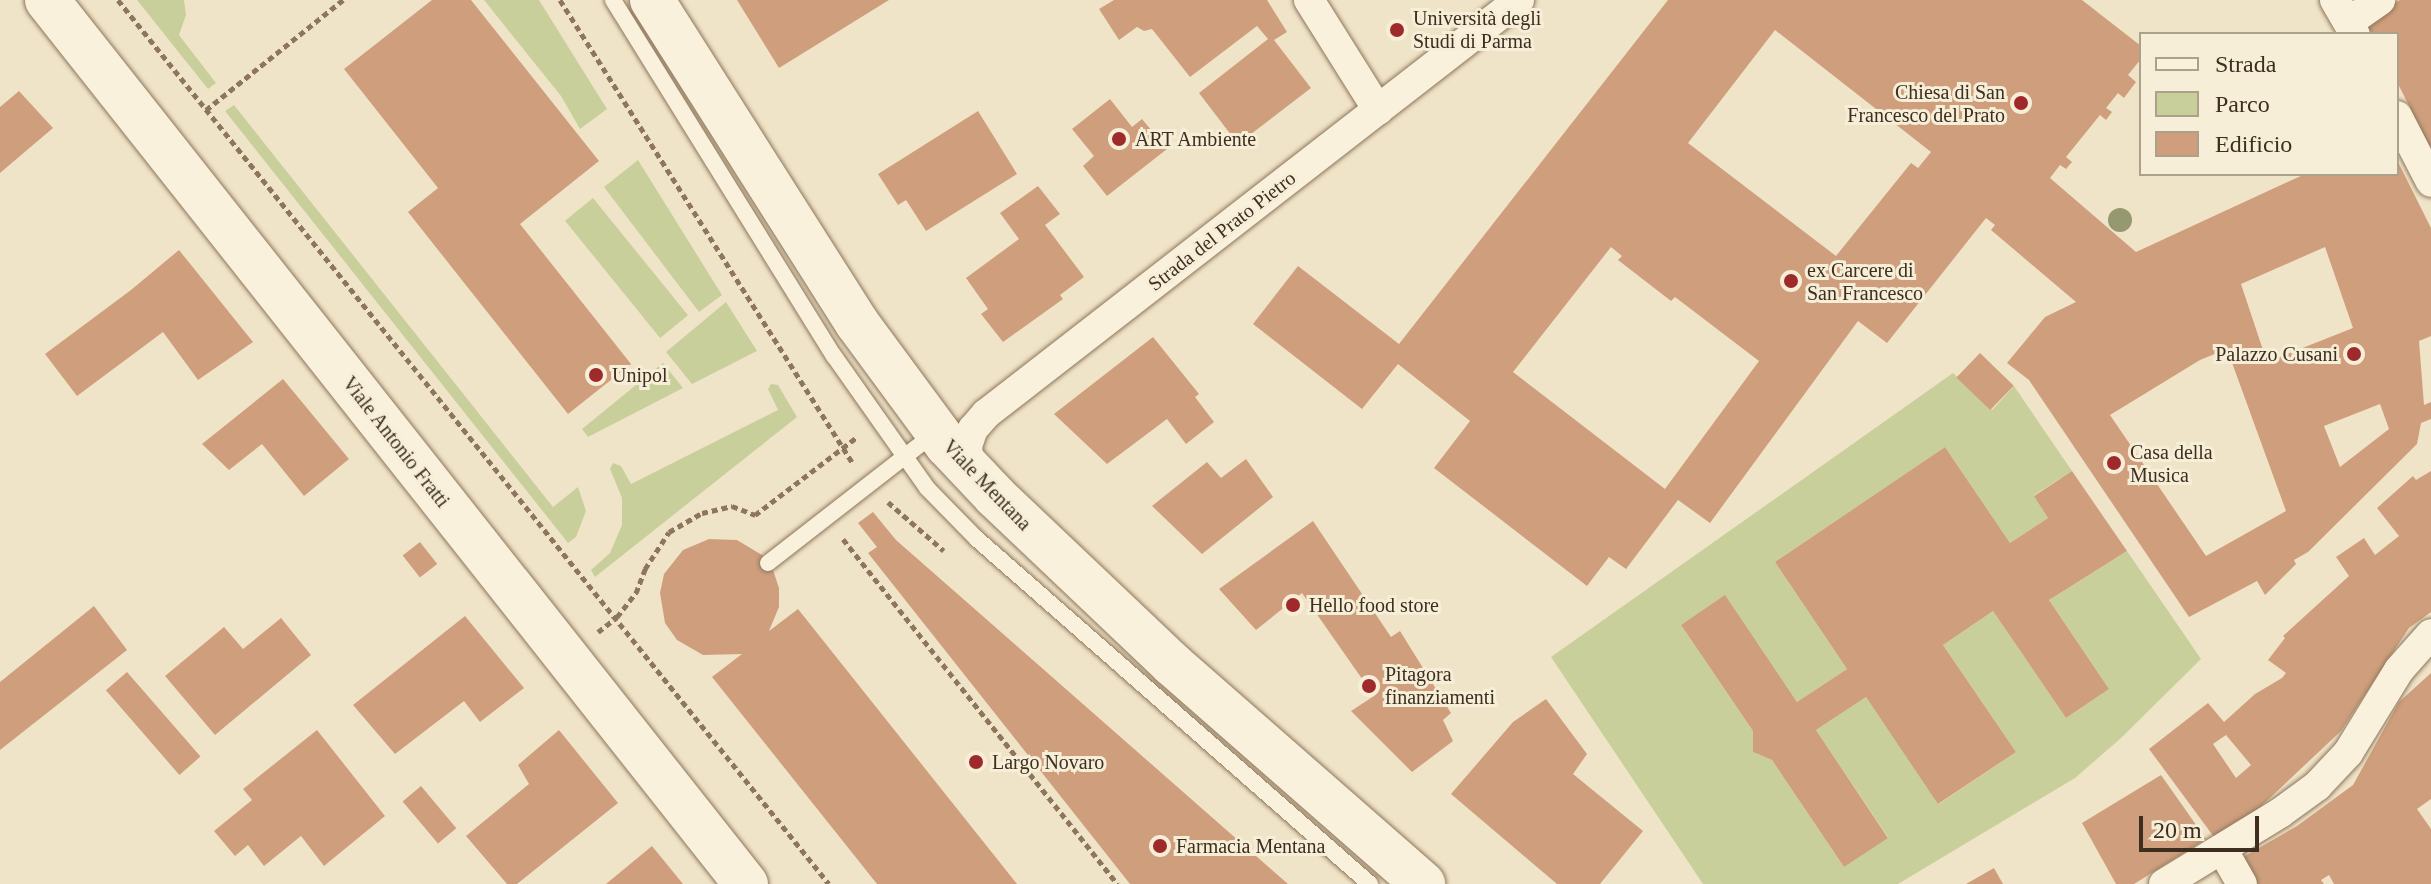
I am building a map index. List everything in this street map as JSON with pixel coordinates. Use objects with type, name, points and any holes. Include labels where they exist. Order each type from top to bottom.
[{"type":"main road","name":"Viale Antonio Fratti","points":[[47,0],[746,884]]},
{"type":"main road","name":"Viale Mentana","points":[[652,0],[821,269],[920,445],[981,482],[1182,673],[1423,884]]},
{"type":"street","points":[[1309,0],[1378,110]]},
{"type":"street","name":"Strada del Prato Pietro","points":[[981,482],[969,463],[967,446],[973,429],[986,414],[1519,0]]},
{"type":"street","points":[[2346,19],[2380,0]]},
{"type":"street","points":[[2399,120],[2431,182]]},
{"type":"street","points":[[2164,884],[2293,804],[2328,776],[2355,743],[2405,661],[2431,634]]},
{"type":"street","points":[[2222,849],[2242,884]]},
{"type":"lane","name":"Viale Mentana","points":[[613,0],[877,422],[920,445],[941,505],[1370,884]]},
{"type":"lane","points":[[768,563],[920,445]]},
{"type":"path","points":[[118,0],[829,884]]},
{"type":"path","points":[[206,110],[343,0]]},
{"type":"path","points":[[566,656],[617,617],[636,593],[645,569],[669,532],[702,513],[732,506],[755,515],[877,422]]},
{"type":"path","points":[[840,534],[1117,884]]},
{"type":"green space","points":[[137,0],[184,0],[186,15],[179,35],[216,83],[208,89]]},
{"type":"green space","points":[[484,0],[539,0],[607,109],[580,129],[561,96]]},
{"type":"green space","points":[[234,105],[553,507],[578,487],[586,511],[576,537],[568,543],[225,111]]},
{"type":"green space","points":[[638,160],[722,295],[699,312],[604,187]]},
{"type":"green space","points":[[593,198],[688,315],[660,338],[565,221]]},
{"type":"green space","points":[[726,302],[757,351],[692,384],[666,352]]},
{"type":"green space","points":[[663,363],[683,388],[588,437],[582,429]]},
{"type":"green space","points":[[1953,373],[1992,410],[2014,386],[2072,471],[2034,495],[2048,518],[2010,543],[1945,447],[1775,562],[1847,669],[1797,702],[1725,596],[1681,625],[1753,731],[1753,752],[1772,760],[1844,867],[1888,837],[1816,730],[1866,697],[1939,804],[2016,752],[1943,645],[1993,611],[2066,718],[2109,689],[2049,600],[2127,551],[2201,659],[2120,739],[2075,778],[1898,884],[1703,884],[1551,657]]},
{"type":"green space","points":[[771,384],[778,385],[797,417],[595,577],[591,570],[610,553],[622,525],[622,498],[610,469],[613,463],[621,466],[631,484],[778,410],[768,389]]},
{"type":"building","points":[[432,0],[471,0],[599,161],[520,224],[631,364],[568,414],[408,212],[438,188],[344,69]]},
{"type":"building","points":[[737,0],[889,0],[779,68]]},
{"type":"building","points":[[1114,0],[1267,0],[1287,32],[1274,40],[1311,88],[1238,144],[1199,93],[1268,39],[1257,26],[1190,77],[1152,29],[1144,31],[1137,27],[1119,40],[1099,9]]},
{"type":"building","points":[[1668,0],[2082,0],[2139,44],[2139,61],[2128,75],[2136,82],[2124,98],[2118,93],[2106,108],[2112,112],[2106,120],[2100,115],[2066,157],[2072,162],[2066,169],[2060,165],[2050,178],[2136,252],[2301,176],[2399,176],[2399,164],[2431,228],[2431,336],[2419,341],[2424,405],[2431,402],[2431,419],[2421,423],[2417,444],[2308,552],[2294,560],[2296,564],[2265,595],[2257,581],[2189,617],[2029,380],[2007,363],[2045,317],[2076,302],[1991,230],[1995,225],[1986,218],[1887,343],[1858,321],[1710,523],[1678,500],[1626,569],[1609,557],[1587,586],[1434,468],[1470,421],[1398,364],[1362,409],[1253,324],[1298,266],[1399,344]],"holes":[[[1775,30],[1931,152],[1918,168],[1911,163],[1836,256],[1688,143]],[[1611,247],[1622,256],[1618,260],[1671,301],[1675,297],[1759,361],[1665,489],[1513,372]],[[2325,247],[2353,328],[2267,362],[2241,284]],[[2227,349],[2286,511],[2206,556],[2110,415],[2200,360]],[[2380,404],[2389,429],[2340,467],[2324,426]]]},
{"type":"building","points":[[2400,0],[2431,0],[2431,149],[2399,86],[2399,32],[2371,32],[2365,20]]},
{"type":"building","points":[[19,91],[53,128],[0,173],[0,107]]},
{"type":"building","name":"ART Ambiente","points":[[1110,99],[1132,127],[1142,119],[1167,149],[1107,196],[1083,166],[1094,156],[1072,129]]},
{"type":"building","points":[[978,111],[1017,174],[926,231],[906,200],[898,205],[878,174]]},
{"type":"building","points":[[1038,186],[1060,214],[1045,225],[1084,277],[1060,295],[1063,299],[1003,342],[981,314],[988,309],[966,278],[1019,239],[1000,213]]},
{"type":"building","points":[[179,250],[253,342],[198,380],[163,332],[77,396],[45,354]]},
{"type":"building","points":[[1153,337],[1199,394],[1195,397],[1214,422],[1186,444],[1167,419],[1107,464],[1054,414]]},
{"type":"building","points":[[1980,353],[2014,386],[1990,410],[1956,377]]},
{"type":"building","points":[[283,379],[349,459],[304,496],[262,444],[229,470],[202,444]]},
{"type":"building","points":[[1945,447],[2010,543],[2048,518],[2034,496],[2072,471],[2127,551],[2049,600],[2109,689],[2066,718],[1993,611],[1943,645],[2016,752],[1938,804],[1866,697],[1816,730],[1888,838],[1844,867],[1772,760],[1753,752],[1753,731],[1681,625],[1725,595],[1797,702],[1847,669],[1775,562]]},
{"type":"building","points":[[1246,459],[1273,497],[1202,554],[1152,506],[1207,462],[1221,478]]},
{"type":"building","points":[[2431,471],[2431,612],[2409,628],[2341,731],[2256,811],[2214,837],[2149,749],[2208,703],[2224,722],[2255,694],[2282,678],[2286,673],[2268,660],[2285,638],[2283,636],[2349,576],[2336,557],[2364,538],[2375,555],[2399,536],[2377,508],[2413,476],[2416,480]],"holes":[[[2226,735],[2251,765],[2236,778],[2213,744]]]},
{"type":"building","points":[[873,512],[896,540],[1288,884],[1130,884],[868,553],[877,547],[858,523]]},
{"type":"building","points":[[1313,521],[1391,637],[1400,631],[1451,713],[1443,720],[1453,741],[1412,772],[1351,711],[1374,696],[1302,593],[1256,630],[1219,589]]},
{"type":"building","points":[[709,539],[737,540],[762,555],[773,570],[779,588],[779,607],[769,631],[798,609],[1017,884],[877,884],[712,677],[742,654],[703,655],[677,640],[665,623],[660,593],[664,574],[683,550]]},
{"type":"building","points":[[420,542],[437,564],[420,578],[403,556]]},
{"type":"building","points":[[94,606],[127,650],[0,750],[0,682]]},
{"type":"building","points":[[465,616],[524,688],[480,722],[464,701],[395,754],[353,705]]},
{"type":"building","points":[[281,618],[311,655],[215,735],[165,676],[224,627],[243,649]]},
{"type":"building","points":[[127,672],[200,757],[179,775],[106,690]]},
{"type":"building","points":[[2431,673],[2431,799],[2417,809],[2431,829],[2431,884],[2334,884],[2329,875],[2321,880],[2324,884],[2253,884],[2238,860],[2297,826],[2353,785],[2399,702]]},
{"type":"building","points":[[1546,699],[1587,754],[1573,774],[1643,831],[1600,884],[1557,884],[1451,794],[1513,722]]},
{"type":"building","points":[[317,730],[385,816],[324,866],[301,836],[264,866],[248,845],[235,856],[214,831],[252,800],[243,789]]},
{"type":"building","points":[[559,730],[618,803],[517,884],[507,884],[466,836],[529,784],[518,765]]},
{"type":"building","points":[[2161,775],[2206,839],[2134,884],[2116,884],[2082,823]]},
{"type":"building","points":[[421,786],[456,828],[438,844],[403,801]]},
{"type":"building","points":[[652,846],[683,884],[606,884]]},
{"type":"building","points":[[1994,868],[2003,884],[1966,884]]},
{"type":"place","name":"Università degli Studi di Parma","points":[[1397,30]]},
{"type":"place","name":"Chiesa di San Francesco del Prato","points":[[2021,103]]},
{"type":"place","name":"ART Ambiente","points":[[1119,139]]},
{"type":"place","name":"ex Carcere di San Francesco","points":[[1791,281]]},
{"type":"place","name":"Palazzo Cusani","points":[[2354,354]]},
{"type":"place","name":"Unipol","points":[[596,375]]},
{"type":"place","name":"Casa della Musica","points":[[2114,463]]},
{"type":"place","name":"Hello food store","points":[[1293,605]]},
{"type":"place","name":"Pitagora finanziamenti","points":[[1369,686]]},
{"type":"place","name":"Largo Novaro","points":[[976,762]]},
{"type":"place","name":"Farmacia Mentana","points":[[1160,846]]}]
